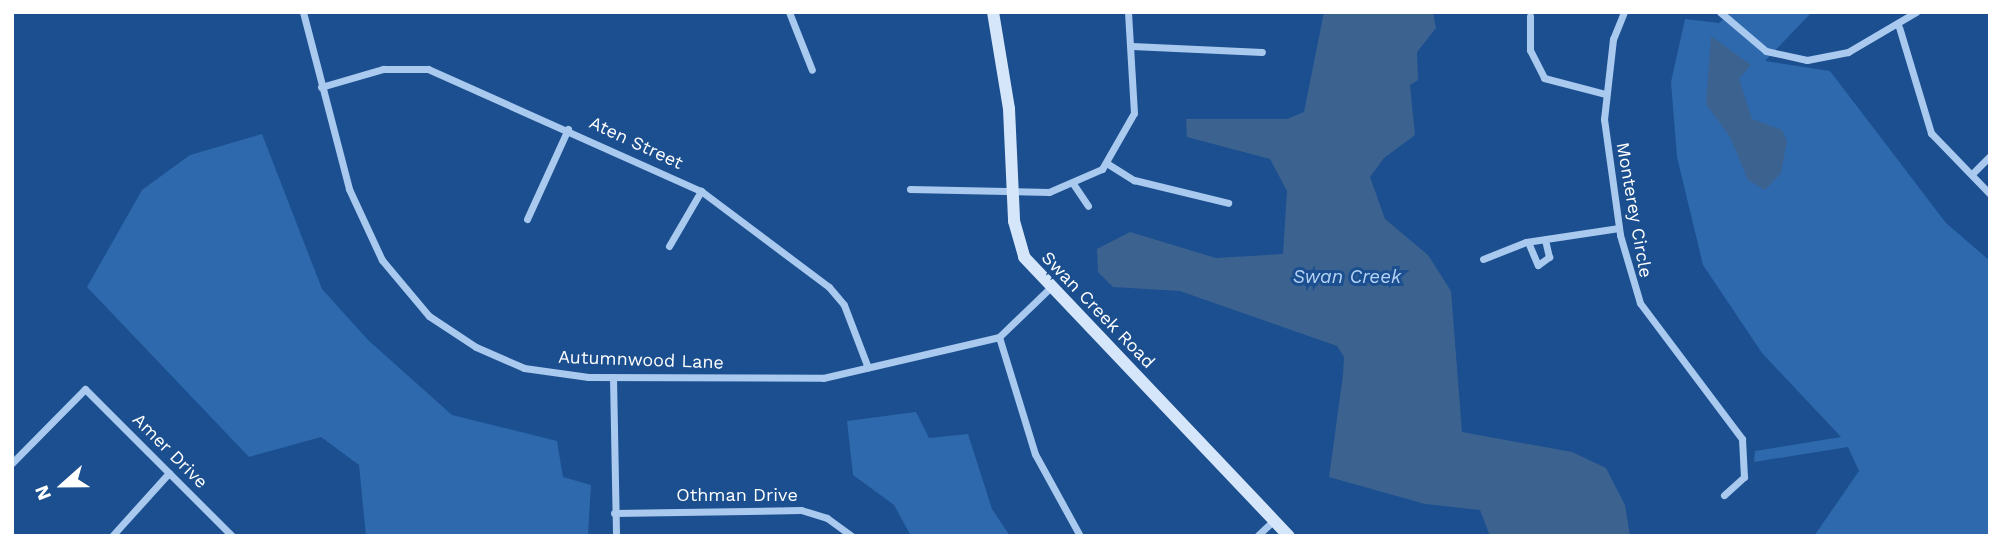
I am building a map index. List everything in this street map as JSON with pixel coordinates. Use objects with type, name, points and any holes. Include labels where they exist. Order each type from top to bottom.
[{"type":"street","name":"Autumnwood Lane","points":[[303,12],[321,87],[360,219],[387,268],[417,304],[499,359],[551,374],[816,378],[999,337]]},
{"type":"street","points":[[789,12],[812,70]]},
{"type":"street","name":"Swan Creek Road","points":[[993,12],[1006,84],[1012,192],[1019,248],[1050,288],[1289,536]]},
{"type":"street","points":[[911,189],[1012,192],[1074,185],[1108,163],[1134,113],[1128,12]]},
{"type":"street","name":"Monterey Circle","points":[[1624,12],[1605,94],[1619,228],[1640,303],[1742,439],[1744,477],[1724,495]]},
{"type":"street","points":[[1720,12],[1766,51],[1800,60],[1836,56],[1899,27],[1916,12]]},
{"type":"street","points":[[1530,16],[1530,50],[1544,78],[1605,94]]},
{"type":"street","points":[[1899,27],[1931,133],[1990,194]]},
{"type":"street","points":[[1132,46],[1262,52]]},
{"type":"street","name":"Aten Street","points":[[321,87],[383,68],[416,67],[568,129],[701,191],[829,287],[844,305],[868,368]]},
{"type":"street","points":[[527,219],[568,129]]},
{"type":"street","points":[[1972,174],[1990,156]]},
{"type":"street","points":[[1108,163],[1134,180],[1228,202]]},
{"type":"street","points":[[1074,185],[1088,205]]},
{"type":"street","points":[[669,246],[701,191]]},
{"type":"street","points":[[1483,259],[1528,242],[1619,228]]},
{"type":"street","points":[[1528,242],[1538,265],[1549,257],[1545,239]]},
{"type":"street","points":[[1050,288],[999,337],[1035,454],[1080,536]]},
{"type":"street","points":[[613,377],[616,536]]},
{"type":"street","name":"Amer Drive","points":[[12,463],[85,388],[232,536]]},
{"type":"street","points":[[112,536],[169,473]]},
{"type":"street","name":"Othman Drive","points":[[614,513],[801,510],[827,517],[852,536]]},
{"type":"street","points":[[1257,536],[1274,520]]},
{"type":"shaded area","points":[[1732,12],[1812,12],[1765,61],[1830,71],[1946,223],[1990,261],[1990,536],[1814,536],[1859,471],[1848,447],[1754,462],[1755,451],[1841,437],[1762,353],[1703,265],[1677,157],[1671,82],[1685,19],[1719,23]]},
{"type":"shaded area","points":[[262,134],[322,289],[368,340],[452,415],[557,441],[563,477],[591,485],[588,536],[366,536],[359,465],[321,437],[249,457],[87,287],[142,190],[190,155]]},
{"type":"shaded area","points":[[916,412],[929,438],[968,434],[992,509],[1010,536],[911,536],[894,505],[853,475],[847,421]]},
{"type":"water","name":"Swan Creek","points":[[1324,12],[1433,12],[1436,28],[1417,52],[1418,80],[1410,85],[1415,135],[1384,158],[1370,177],[1385,219],[1428,255],[1451,291],[1462,432],[1572,452],[1606,468],[1625,505],[1630,536],[1490,536],[1480,510],[1425,504],[1329,477],[1343,375],[1344,357],[1337,346],[1180,291],[1113,287],[1098,272],[1097,249],[1130,232],[1216,258],[1283,254],[1287,191],[1270,159],[1187,137],[1186,119],[1287,119],[1304,112]]},
{"type":"water","points":[[1711,36],[1751,65],[1739,79],[1752,119],[1782,130],[1787,141],[1781,173],[1765,190],[1748,180],[1730,137],[1706,104]]}]
